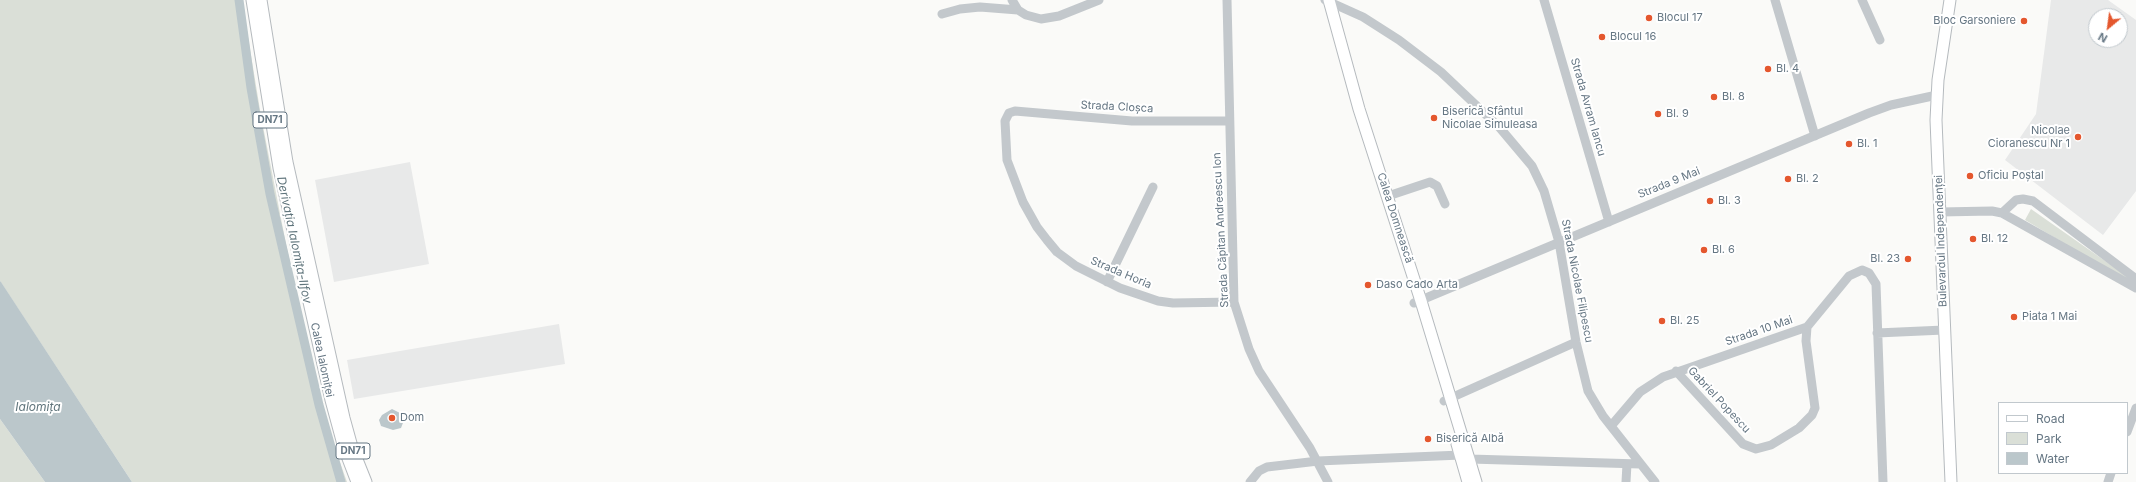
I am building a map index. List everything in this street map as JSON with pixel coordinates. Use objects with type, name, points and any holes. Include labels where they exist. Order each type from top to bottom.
[{"type":"main road","name":"Calea Ialomiței","points":[[252,0],[252,22],[285,197],[331,400],[344,448],[357,482]]},
{"type":"main road","name":"Calea Ialomiței","points":[[261,0],[287,162],[344,418],[352,447],[366,482]]},
{"type":"main road","name":"Calea Domnească","points":[[1326,0],[1359,110],[1388,196],[1418,302],[1465,457],[1476,482]]},
{"type":"main road","name":"Calea Domnească","points":[[1326,0],[1354,112],[1418,302]]},
{"type":"main road","name":"Bulevardul Independenței","points":[[1950,0],[1937,95],[1944,330],[1951,482]]},
{"type":"main road","name":"Calea Domnească","points":[[1465,457],[1468,482]]},
{"type":"street","points":[[1012,0],[1018,10]]},
{"type":"street","points":[[942,14],[960,9],[980,8],[1018,10],[1035,18],[1046,19],[1059,16],[1099,0]]},
{"type":"street","name":"Strada Căpitan Andreescu Ion","points":[[1227,0],[1228,121],[1234,302],[1249,349],[1259,371],[1318,461],[1328,482]]},
{"type":"street","name":"Strada Nicolae Filipescu","points":[[1326,0],[1363,17],[1422,57],[1458,86],[1516,145],[1538,178],[1559,242],[1576,342],[1588,391],[1611,426],[1655,482]]},
{"type":"street","name":"Strada Avram Iancu","points":[[1544,0],[1609,222]]},
{"type":"street","points":[[1775,0],[1815,136]]},
{"type":"street","points":[[1862,0],[1880,40]]},
{"type":"street","name":"Strada 9 Mai","points":[[1418,302],[1891,105],[1937,95]]},
{"type":"street","name":"Strada Cloșca","points":[[1006,116],[1008,113],[1015,112],[1132,121],[1228,121]]},
{"type":"street","name":"Strada Horia","points":[[1006,116],[1007,160],[1023,202],[1037,227],[1057,252],[1076,266],[1107,282],[1158,301],[1173,303],[1234,302]]},
{"type":"street","points":[[1388,196],[1430,182],[1437,186],[1445,204]]},
{"type":"street","points":[[1107,282],[1153,187]]},
{"type":"street","points":[[2002,213],[2016,200],[2027,199],[2036,204],[2134,282]]},
{"type":"street","points":[[1940,212],[1986,211],[2002,213],[2078,256],[2134,282]]},
{"type":"street","name":"Strada 10 Mai","points":[[1611,426],[1640,392],[1676,371],[1807,327],[1849,276],[1862,270],[1869,273],[1876,284],[1883,482]]},
{"type":"street","name":"Gabriel Popescu","points":[[1676,371],[1743,444],[1756,449],[1771,445],[1799,428],[1812,415],[1815,408],[1806,341],[1807,327]]},
{"type":"street","points":[[1877,334],[1944,330]]},
{"type":"street","points":[[1448,399],[1576,342]]},
{"type":"street","points":[[2128,429],[2136,408]]},
{"type":"street","points":[[1250,482],[1259,471],[1267,466],[1318,461],[1465,457],[1640,464]]},
{"type":"street","points":[[1626,482],[1627,464]]},
{"type":"shaded area","name":"Nicolae Cioranescu Nr 1","points":[[2051,0],[2108,0],[2119,8],[2088,8],[2088,48],[2128,48],[2128,14],[2136,20],[2136,191],[2103,235],[2005,160],[2036,114]]},
{"type":"shaded area","points":[[410,162],[429,264],[334,282],[315,180]]},
{"type":"shaded area","points":[[559,324],[565,364],[354,399],[347,360]]},
{"type":"green space","points":[[0,0],[242,0],[261,116],[286,244],[314,372],[331,437],[347,482],[132,482],[0,281]]},
{"type":"green space","points":[[2031,209],[2128,277],[2126,280],[2025,220]]},
{"type":"green space","points":[[0,419],[45,482],[0,482]]},
{"type":"water","name":"Ialomița","points":[[0,281],[132,482],[45,482],[0,419]]},
{"type":"water","name":"Dom","points":[[392,409],[402,414],[404,420],[401,428],[393,430],[381,426],[379,420],[382,415]]},
{"type":"waterway","name":"Derivația Ialomița-Ilfov","points":[[239,0],[251,88],[270,194],[319,405],[341,482]]},
{"type":"place","name":"Blocul 17","points":[[1649,18]]},
{"type":"place","name":"Bloc Garsoniere","points":[[2024,21]]},
{"type":"place","name":"Blocul 16","points":[[1602,37]]},
{"type":"place","name":"Bl. 4","points":[[1768,69]]},
{"type":"place","name":"Bl. 8","points":[[1714,97]]},
{"type":"place","name":"Bl. 9","points":[[1658,114]]},
{"type":"place","name":"Biserică Sfântul Nicolae Simuleasa","points":[[1434,118]]},
{"type":"place","name":"Nicolae Cioranescu Nr 1","points":[[2078,137]]},
{"type":"place","name":"Bl. 1","points":[[1849,144]]},
{"type":"place","name":"Oficiu Poștal","points":[[1970,176]]},
{"type":"place","name":"Bl. 2","points":[[1788,179]]},
{"type":"place","name":"Bl. 3","points":[[1710,201]]},
{"type":"place","name":"Bl. 12","points":[[1973,239]]},
{"type":"place","name":"Bl. 6","points":[[1704,250]]},
{"type":"place","name":"Bl. 23","points":[[1908,259]]},
{"type":"place","name":"Daso Cado Arta","points":[[1368,285]]},
{"type":"place","name":"Piata 1 Mai","points":[[2014,317]]},
{"type":"place","name":"Bl. 25","points":[[1662,321]]},
{"type":"place","name":"Dom","points":[[392,418]]},
{"type":"place","name":"Biserică Albă","points":[[1428,439]]}]
